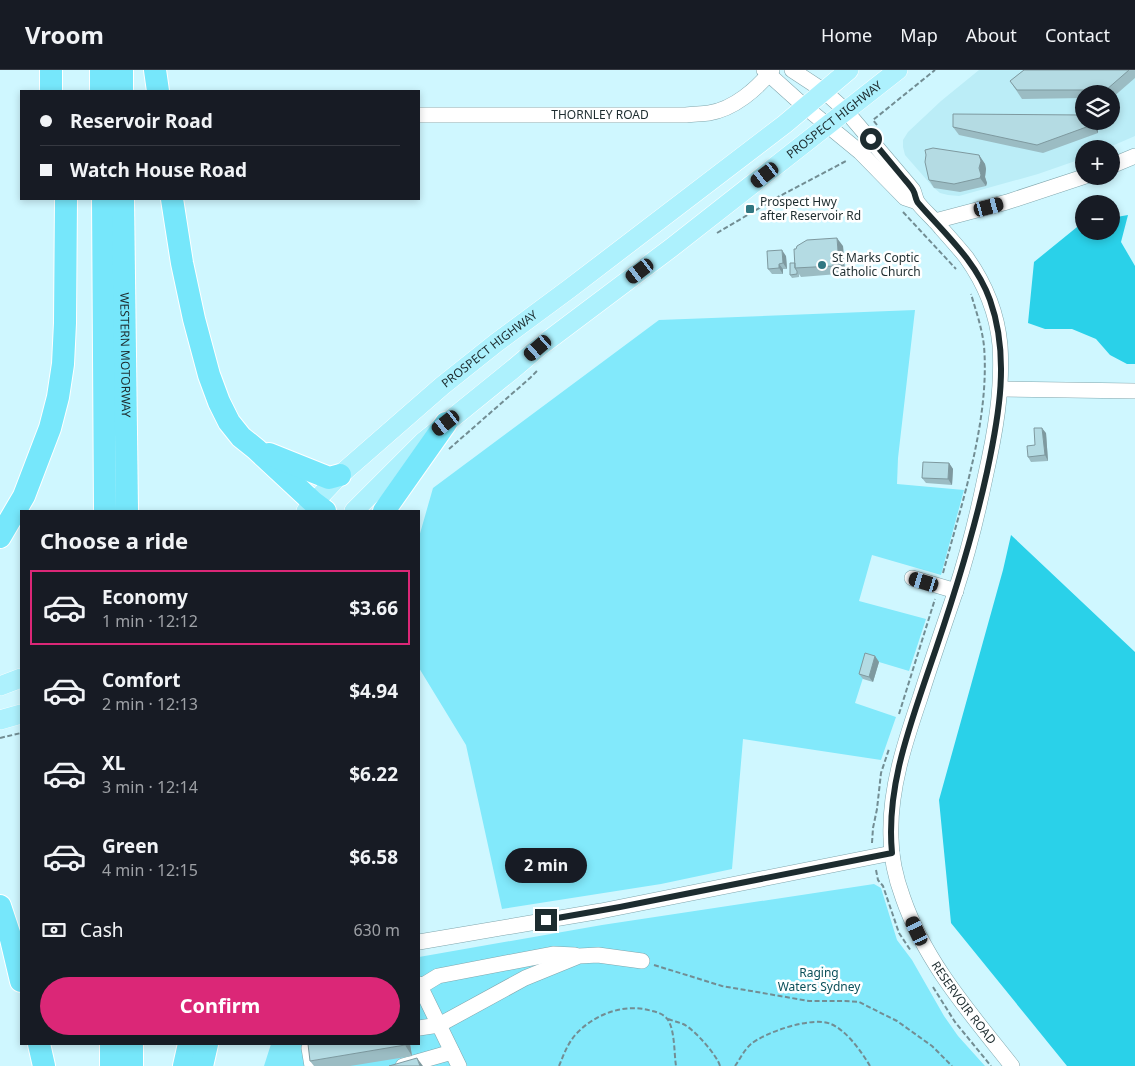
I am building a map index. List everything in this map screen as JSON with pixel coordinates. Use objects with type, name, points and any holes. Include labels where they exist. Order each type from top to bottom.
[{"type":"highway","points":[[51,70],[51,90]]},
{"type":"highway","points":[[66,70],[66,90]]},
{"type":"highway","points":[[101,70],[101,90]]},
{"type":"highway","points":[[122,70],[122,90]]},
{"type":"highway","points":[[155,70],[158,90]]},
{"type":"highway","points":[[53,200],[54,292],[65,323]]},
{"type":"highway","points":[[0,537],[24,496],[50,428],[58,397],[63,364],[65,323],[66,200]]},
{"type":"highway","name":"WESTERN MOTORWAY","points":[[103,200],[105,510]]},
{"type":"highway","name":"WESTERN MOTORWAY","points":[[123,200],[127,510]]},
{"type":"highway","points":[[172,200],[182,263],[194,319],[209,375],[219,402],[229,422],[241,437],[256,449],[314,508]]},
{"type":"highway","points":[[385,510],[446,423]]},
{"type":"highway","points":[[256,449],[329,478],[340,475]]},
{"type":"highway","points":[[0,906],[20,976]]},
{"type":"highway","points":[[39,1045],[44,1066]]},
{"type":"highway","points":[[111,1045],[111,1066]]},
{"type":"highway","points":[[132,1045],[132,1066]]},
{"type":"highway","points":[[184,1066],[189,1045]]},
{"type":"highway","points":[[202,1066],[207,1045]]},
{"type":"main road","name":"PROSPECT HIGHWAY","points":[[314,508],[340,475],[442,386],[784,124],[849,70]]},
{"type":"main road","name":"PROSPECT HIGHWAY","points":[[355,510],[423,442],[538,348],[671,248],[898,70]]},
{"type":"main road","points":[[0,686],[20,678]]},
{"type":"main road","points":[[0,720],[20,714]]},
{"type":"street","name":"RESERVOIR ROAD","points":[[792,70],[824,90],[846,111],[913,190],[917,202],[965,256],[980,279],[990,300],[996,320],[1000,342],[1000,389],[990,455],[969,547],[902,754],[892,806],[890,838],[894,868],[903,899],[917,931],[956,995],[1012,1066]]},
{"type":"street","name":"RESERVOIR ROAD","points":[[769,71],[804,106],[860,152],[905,198],[917,202]]},
{"type":"street","name":"THORNLEY ROAD","points":[[420,115],[686,115],[710,113],[723,110],[735,103],[746,95],[769,71]]},
{"type":"street","points":[[1120,162],[1135,156]]},
{"type":"street","points":[[935,221],[1007,202],[1075,180]]},
{"type":"street","points":[[1000,389],[1135,391]]},
{"type":"street","points":[[912,578],[956,591]]},
{"type":"street","points":[[420,942],[601,911],[892,853]]},
{"type":"street","points":[[420,985],[438,976],[553,954],[598,955],[642,961]]},
{"type":"street","points":[[420,1028],[439,1024],[525,978],[579,956]]},
{"type":"street","points":[[420,988],[459,1066]]},
{"type":"street","points":[[312,1066],[309,1048],[326,1045]]},
{"type":"street","points":[[404,1066],[452,1052]]},
{"type":"path","points":[[880,129],[873,120],[935,70]]},
{"type":"path","points":[[712,236],[778,197],[851,158]]},
{"type":"path","points":[[903,212],[958,270]]},
{"type":"path","points":[[897,722],[939,587],[971,471],[983,403],[984,346],[971,294]]},
{"type":"path","points":[[450,449],[537,370]]},
{"type":"path","points":[[0,738],[20,732]]},
{"type":"path","points":[[872,844],[881,774],[891,741]]},
{"type":"path","points":[[642,961],[722,986],[808,1001],[859,1002],[897,1020],[932,1046],[952,1066]]},
{"type":"path","points":[[559,1066],[566,1048],[577,1033],[590,1022],[620,1009],[634,1008],[659,1013],[668,1019],[685,1024],[709,1048],[720,1066]]},
{"type":"path","points":[[668,1019],[672,1029],[676,1066]]},
{"type":"path","points":[[735,1066],[750,1045],[765,1036],[793,1025],[818,1021],[829,1023],[840,1029],[861,1052],[870,1066]]},
{"type":"shaded area","points":[[979,70],[1135,70],[1135,136],[1120,142],[1120,140],[1075,140],[1075,161],[1038,174],[959,196],[940,193],[905,155],[903,140],[908,132],[941,101]]},
{"type":"shaded area","points":[[1128,215],[1121,242],[1135,266],[1135,364],[1127,364],[1110,355],[1096,339],[1072,329],[1045,329],[1028,323],[1034,262],[1075,229],[1075,240],[1120,240],[1120,216]]},
{"type":"shaded area","points":[[1011,535],[1135,652],[1135,1066],[1067,1066],[951,923],[939,800]]},
{"type":"green space","points":[[915,310],[898,458],[897,484],[964,490],[941,575],[872,555],[859,601],[926,619],[909,671],[869,659],[855,703],[896,717],[881,760],[743,739],[732,869],[661,884],[502,909],[466,745],[420,670],[420,534],[433,488],[659,320]]},
{"type":"green space","name":"Raging Waters Sydney","points":[[874,884],[881,888],[897,940],[912,960],[944,1016],[958,1036],[985,1066],[264,1066],[271,1045],[420,1045],[420,957],[602,925]]},
{"type":"building","points":[[1024,70],[1129,70],[1112,85],[1075,85],[1075,90],[1017,90],[1010,81]]},
{"type":"building","points":[[953,114],[1075,115],[1075,130],[1078,130],[1037,145],[953,127]]},
{"type":"building","points":[[933,148],[979,155],[981,161],[979,168],[980,178],[954,184],[929,180],[925,162],[925,150]]},
{"type":"building","points":[[837,238],[839,264],[795,268],[794,249],[797,246],[807,240]]},
{"type":"building","points":[[782,250],[783,263],[779,264],[779,268],[768,269],[767,251]]},
{"type":"building","points":[[790,263],[795,263],[797,274],[790,275]]},
{"type":"building","points":[[1034,428],[1042,428],[1045,455],[1028,457],[1027,446],[1035,445]]},
{"type":"building","points":[[923,462],[949,463],[948,479],[922,478]]},
{"type":"building","points":[[865,653],[875,656],[869,677],[859,674]]},
{"type":"building","points":[[308,1045],[405,1045],[310,1061]]},
{"type":"building","points":[[417,1058],[420,1066],[389,1066]]},
{"type":"place","name":"Prospect Hwy after Reservoir Rd","points":[[750,209]]},
{"type":"place","name":"St Marks Coptic Catholic Church","points":[[822,265]]},
{"type":"route","points":[[546,920],[892,853],[890,838],[892,806],[898,771],[913,718],[969,547],[990,455],[998,409],[1001,364],[996,320],[990,300],[980,279],[965,256],[917,202],[913,190],[871,139]]}]
